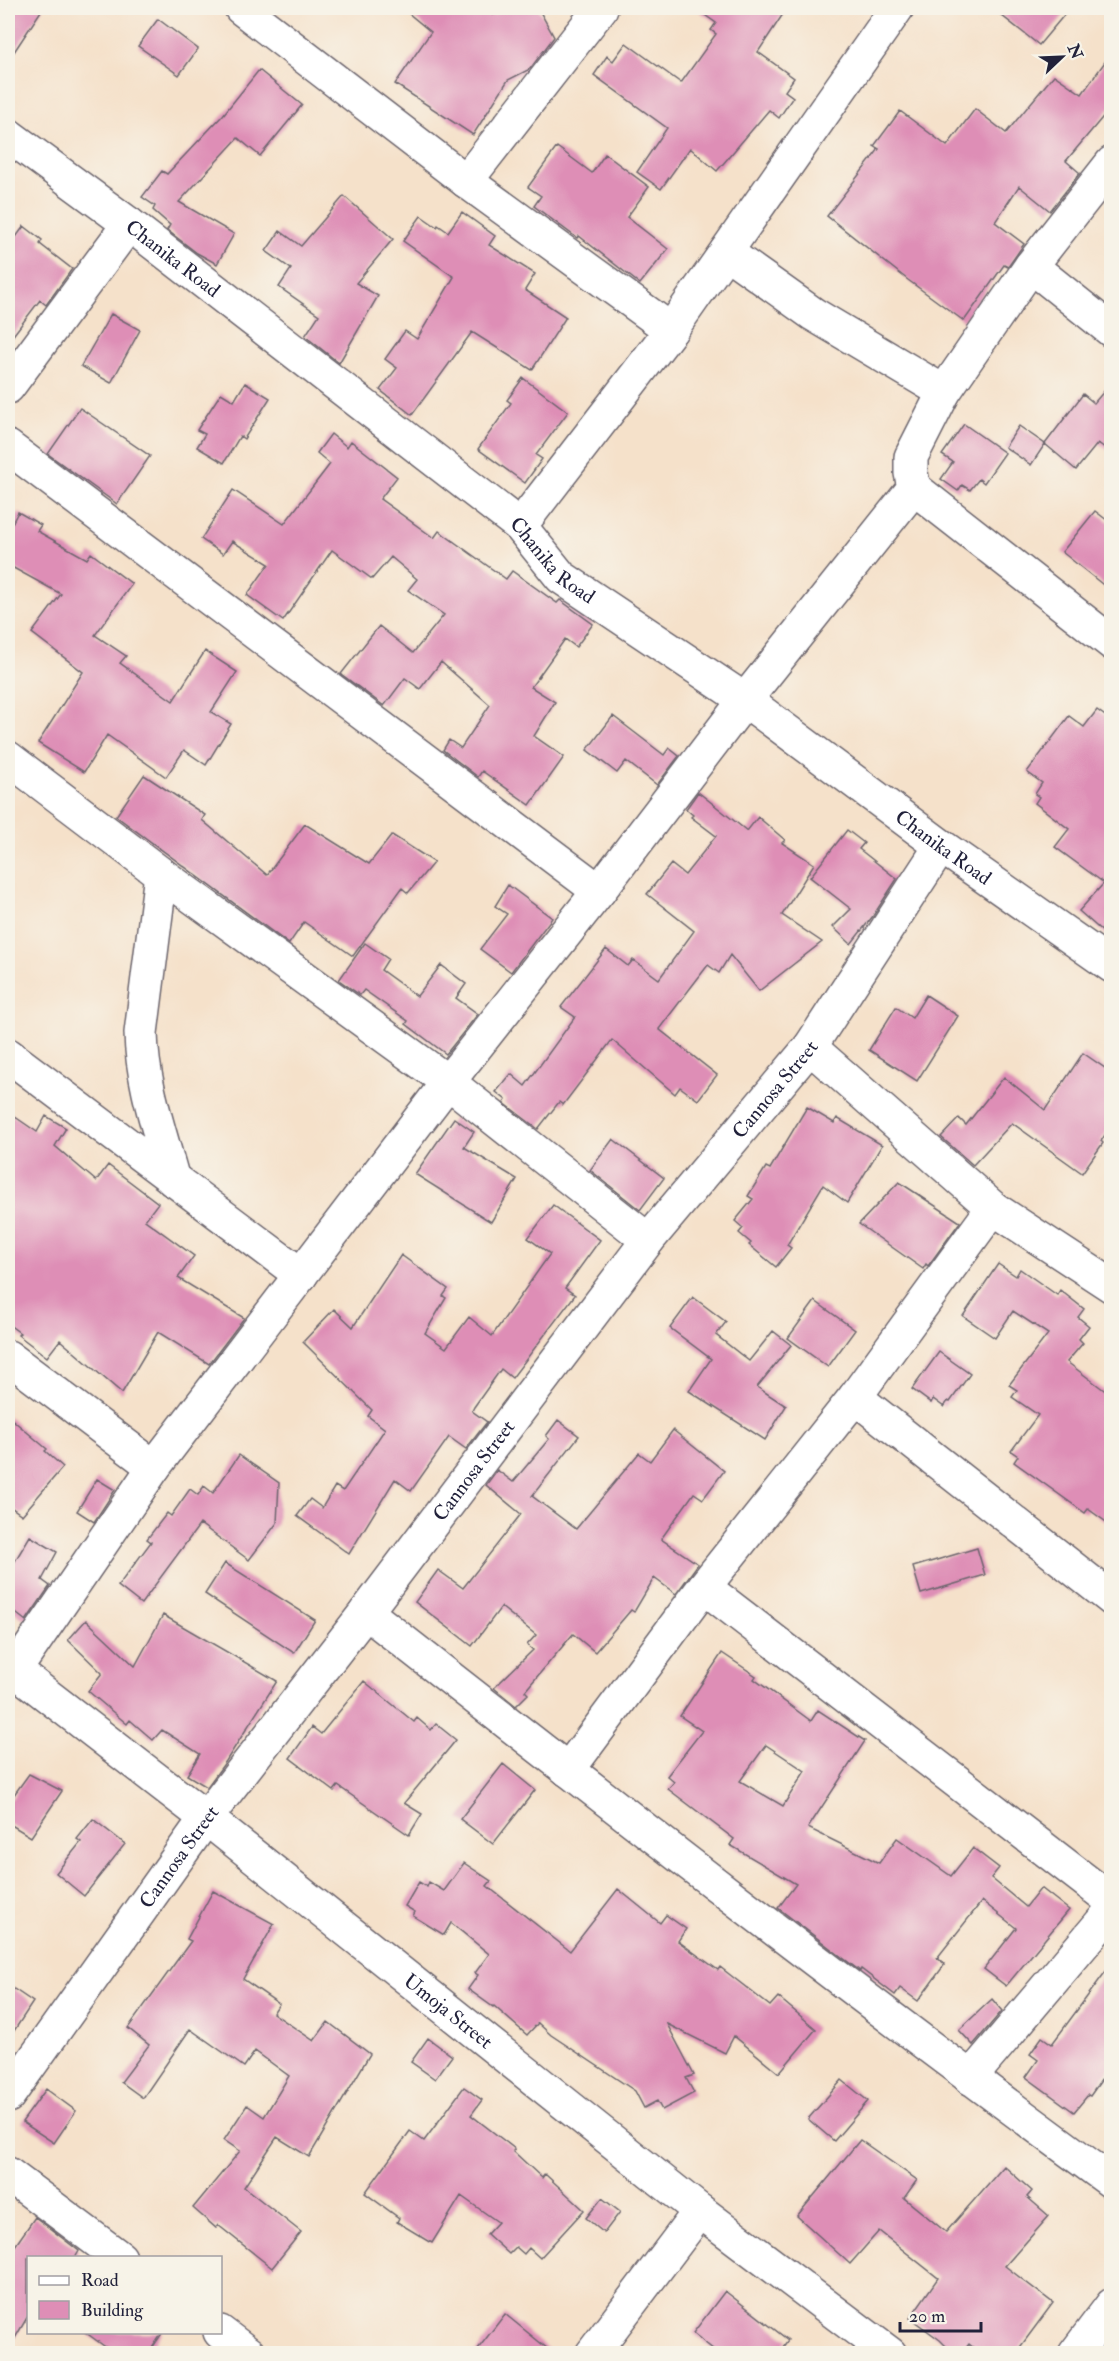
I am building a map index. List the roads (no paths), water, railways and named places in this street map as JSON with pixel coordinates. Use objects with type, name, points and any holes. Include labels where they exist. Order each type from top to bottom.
[{"type":"street","points":[[241,8],[466,181],[670,330]]},
{"type":"street","points":[[466,181],[601,8]]},
{"type":"street","points":[[520,526],[670,330],[897,8]]},
{"type":"street","name":"Chanika Road","points":[[8,135],[129,224],[520,526],[561,577],[745,700],[941,846],[1112,966]]},
{"type":"street","points":[[1112,163],[1031,266],[944,392],[911,457],[914,488],[1112,643]]},
{"type":"street","points":[[8,387],[129,224]]},
{"type":"street","points":[[726,252],[813,314],[944,392]]},
{"type":"street","points":[[1031,266],[1112,331]]},
{"type":"street","points":[[8,447],[599,891]]},
{"type":"street","points":[[11,1668],[154,1467],[448,1082],[599,891],[745,700],[914,488]]},
{"type":"street","points":[[8,758],[161,874],[448,1082],[648,1240]]},
{"type":"street","name":"Cannosa Street","points":[[8,2096],[206,1818],[366,1612],[648,1240],[810,1047],[941,846]]},
{"type":"street","points":[[161,874],[141,1033],[141,1052],[173,1180]]},
{"type":"street","points":[[810,1047],[993,1208],[1112,1286]]},
{"type":"street","points":[[8,1055],[301,1275]]},
{"type":"street","points":[[568,1770],[704,1587],[855,1397],[993,1208]]},
{"type":"street","points":[[8,1357],[154,1467]]},
{"type":"street","points":[[855,1397],[1112,1599]]},
{"type":"street","points":[[704,1587],[1112,1901]]},
{"type":"street","points":[[366,1612],[970,2078],[1112,2182]]},
{"type":"street","name":"Umoja Street","points":[[11,1668],[206,1818],[700,2211],[890,2354]]},
{"type":"street","points":[[970,2078],[1112,1910]]},
{"type":"street","points":[[8,2174],[117,2256]]},
{"type":"street","points":[[592,2354],[700,2211]]},
{"type":"street","points":[[1075,2354],[1112,2305]]},
{"type":"street","points":[[222,2334],[249,2354]]}]
